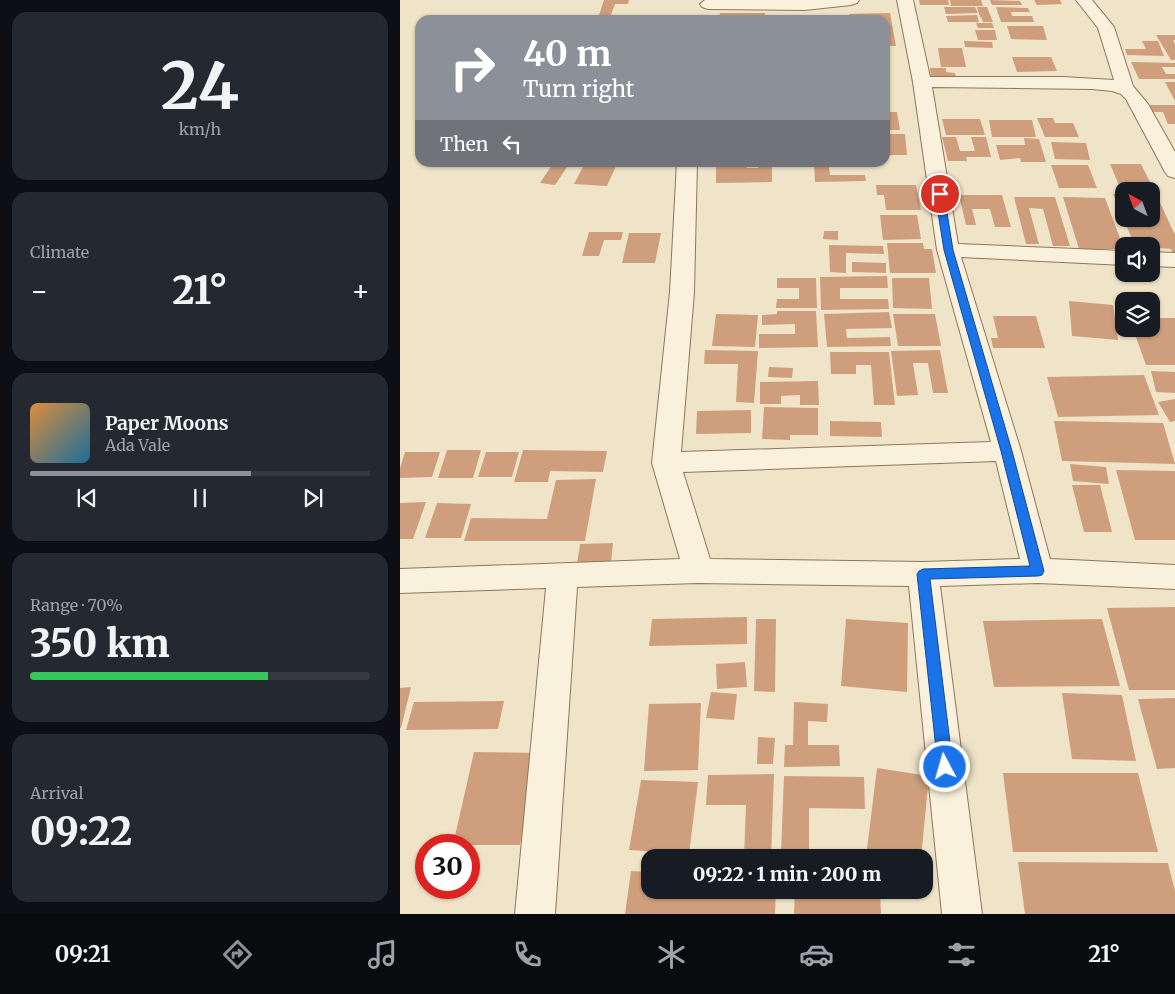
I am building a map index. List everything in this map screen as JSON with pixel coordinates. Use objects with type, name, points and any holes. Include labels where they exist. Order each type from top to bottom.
[{"type":"street","points":[[708,8],[805,5],[851,0]]},
{"type":"street","points":[[905,0],[922,82],[948,250],[1007,451],[1038,571]]},
{"type":"street","points":[[1084,0],[1106,26],[1124,88]]},
{"type":"street","points":[[922,82],[1079,83],[1106,84],[1124,88],[1137,100],[1175,172]]},
{"type":"street","points":[[687,167],[682,292],[666,463],[698,571]]},
{"type":"street","points":[[948,250],[1115,258]]},
{"type":"street","points":[[1160,259],[1175,260]]},
{"type":"street","points":[[666,463],[1007,451]]},
{"type":"street","points":[[400,581],[698,571],[923,574],[1038,571],[1175,577]]},
{"type":"street","points":[[923,574],[962,914]]},
{"type":"street","points":[[535,914],[562,577]]},
{"type":"building","points":[[604,0],[629,0],[628,4],[615,4],[611,15],[599,15]]},
{"type":"building","points":[[919,0],[948,0],[949,5],[920,5]]},
{"type":"building","points":[[950,0],[981,0],[983,6],[951,6]]},
{"type":"building","points":[[990,0],[1020,1],[1022,5],[992,5]]},
{"type":"building","points":[[1034,0],[1060,0],[1062,4],[1037,5]]},
{"type":"building","points":[[944,7],[975,7],[978,13],[946,14]]},
{"type":"building","points":[[977,7],[987,7],[993,22],[983,22],[981,17],[987,16],[980,17]]},
{"type":"building","points":[[996,7],[1028,8],[1030,12],[1011,12],[1012,16],[1032,16],[1034,22],[1001,22]]},
{"type":"building","points":[[720,13],[765,13],[765,15],[720,15]]},
{"type":"building","points":[[890,13],[896,46],[890,46],[890,15],[849,14]]},
{"type":"building","points":[[977,15],[979,22],[948,22],[946,16]]},
{"type":"building","points":[[976,23],[992,23],[994,28],[978,28]]},
{"type":"building","points":[[1007,26],[1043,26],[1047,40],[1011,39]]},
{"type":"building","points":[[975,30],[995,30],[997,40],[978,40]]},
{"type":"building","points":[[1156,35],[1175,35],[1175,40],[1173,40],[1175,44],[1175,60],[1171,60]]},
{"type":"building","points":[[964,41],[992,42],[993,48],[965,47]]},
{"type":"building","points":[[1142,41],[1158,41],[1164,56],[1127,55],[1125,49],[1146,49]]},
{"type":"building","points":[[938,48],[962,48],[966,67],[941,67]]},
{"type":"building","points":[[1012,57],[1051,57],[1057,71],[1017,72]]},
{"type":"building","points":[[1131,62],[1175,63],[1175,67],[1162,67],[1166,74],[1175,74],[1175,79],[1139,79]]},
{"type":"building","points":[[930,68],[946,68],[946,72],[955,73],[956,78],[931,77]]},
{"type":"building","points":[[1165,82],[1175,82],[1175,101]]},
{"type":"building","points":[[1149,105],[1175,105],[1175,124],[1168,124],[1163,112],[1153,112]]},
{"type":"building","points":[[890,112],[897,112],[900,130],[890,130]]},
{"type":"building","points":[[1037,118],[1053,118],[1055,123],[1073,123],[1079,137],[1045,137]]},
{"type":"building","points":[[942,119],[980,119],[985,135],[946,135]]},
{"type":"building","points":[[989,120],[1032,120],[1036,137],[992,137]]},
{"type":"building","points":[[890,134],[905,134],[907,155],[890,155]]},
{"type":"building","points":[[942,137],[956,137],[960,151],[975,151],[971,137],[986,137],[991,157],[966,157],[967,161],[948,161]]},
{"type":"building","points":[[1024,138],[1039,139],[1046,162],[1021,162],[1020,158],[1000,160],[996,145],[1025,145]]},
{"type":"building","points":[[1051,142],[1086,143],[1090,160],[1055,159]]},
{"type":"building","points":[[1110,164],[1141,164],[1150,182],[1118,182]]},
{"type":"building","points":[[1051,165],[1088,165],[1097,188],[1059,188]]},
{"type":"building","points":[[551,167],[567,167],[555,185],[540,183]]},
{"type":"building","points":[[583,167],[616,167],[607,186],[574,184]]},
{"type":"building","points":[[716,167],[772,167],[772,182],[716,183]]},
{"type":"building","points":[[814,167],[829,167],[830,175],[865,175],[866,181],[815,182]]},
{"type":"building","points":[[876,185],[916,185],[921,210],[886,210],[884,195],[877,195]]},
{"type":"building","points":[[959,195],[1002,195],[1011,227],[995,227],[990,209],[972,209],[976,225],[966,225]]},
{"type":"building","points":[[1014,197],[1055,197],[1070,246],[1053,246],[1043,209],[1029,208],[1039,244],[1026,244]]},
{"type":"building","points":[[1063,197],[1105,198],[1120,237],[1115,237],[1115,249],[1079,249]]},
{"type":"building","points":[[1160,203],[1175,235],[1175,252],[1172,252],[1171,249],[1160,248],[1160,237],[1131,237],[1127,228],[1160,228]]},
{"type":"building","points":[[880,215],[917,215],[921,239],[883,240]]},
{"type":"building","points":[[824,231],[838,231],[838,240],[823,239]]},
{"type":"building","points":[[589,232],[623,232],[621,240],[604,240],[599,256],[582,256]]},
{"type":"building","points":[[629,233],[661,233],[655,263],[622,263]]},
{"type":"building","points":[[887,243],[923,243],[924,249],[932,249],[936,273],[890,273]]},
{"type":"building","points":[[829,245],[883,246],[884,254],[846,253],[846,273],[830,272]]},
{"type":"building","points":[[852,262],[886,263],[886,273],[852,272]]},
{"type":"building","points":[[887,276],[888,288],[840,288],[840,299],[888,299],[889,309],[821,310],[820,277]]},
{"type":"building","points":[[777,278],[816,278],[817,308],[776,308],[777,299],[799,299],[799,288],[777,288]]},
{"type":"building","points":[[892,278],[929,278],[932,309],[893,308]]},
{"type":"building","points":[[1069,301],[1113,305],[1115,337],[1118,337],[1118,340],[1072,336]]},
{"type":"building","points":[[777,311],[816,311],[818,347],[759,348],[759,334],[795,334],[795,324],[762,325],[762,315],[777,314]]},
{"type":"building","points":[[889,312],[892,328],[846,329],[847,338],[890,337],[891,346],[827,347],[824,314]]},
{"type":"building","points":[[716,314],[758,315],[755,347],[712,346]]},
{"type":"building","points":[[893,314],[935,314],[941,346],[898,346]]},
{"type":"building","points":[[993,316],[1036,316],[1045,348],[993,348],[991,338],[998,338]]},
{"type":"building","points":[[1160,318],[1175,318],[1175,365],[1146,365],[1136,337],[1160,337]]},
{"type":"building","points":[[705,350],[758,351],[754,403],[736,402],[738,364],[704,364]]},
{"type":"building","points":[[940,350],[948,393],[933,393],[928,363],[913,363],[918,395],[897,396],[891,351]]},
{"type":"building","points":[[830,352],[889,352],[895,405],[874,405],[871,365],[856,365],[856,374],[831,374]]},
{"type":"building","points":[[769,367],[793,368],[792,378],[768,377]]},
{"type":"building","points":[[1151,371],[1175,372],[1175,393],[1156,392]]},
{"type":"building","points":[[1144,375],[1159,415],[1058,417],[1047,377]]},
{"type":"building","points":[[818,381],[819,405],[800,405],[800,395],[781,396],[781,404],[760,404],[760,382]]},
{"type":"building","points":[[1175,399],[1175,421],[1170,422],[1158,402]]},
{"type":"building","points":[[764,407],[818,408],[818,435],[790,435],[790,440],[762,439]]},
{"type":"building","points":[[751,410],[751,433],[696,434],[697,411]]},
{"type":"building","points":[[830,421],[881,422],[882,437],[830,436]]},
{"type":"building","points":[[1054,421],[1163,423],[1175,464],[1062,461]]},
{"type":"building","points":[[447,450],[481,450],[473,478],[438,478]]},
{"type":"building","points":[[523,450],[607,451],[603,472],[550,471],[548,482],[514,482]]},
{"type":"building","points":[[405,452],[440,452],[432,477],[400,478],[400,468]]},
{"type":"building","points":[[486,452],[519,452],[512,477],[478,477]]},
{"type":"building","points":[[1070,464],[1106,467],[1109,484],[1073,481]]},
{"type":"building","points":[[1116,470],[1175,471],[1175,540],[1135,540]]},
{"type":"building","points":[[596,479],[585,541],[464,541],[471,518],[547,519],[556,480]]},
{"type":"building","points":[[1072,485],[1100,485],[1112,532],[1084,532]]},
{"type":"building","points":[[426,502],[413,539],[400,539],[400,503]]},
{"type":"building","points":[[437,503],[471,504],[461,538],[425,538]]},
{"type":"building","points":[[613,543],[611,563],[577,564],[580,544]]},
{"type":"building","points":[[1175,607],[1175,690],[1129,690],[1107,608]]},
{"type":"building","points":[[747,617],[747,644],[649,646],[652,619]]},
{"type":"building","points":[[756,619],[776,619],[775,692],[754,691]]},
{"type":"building","points":[[846,619],[908,623],[907,692],[841,686]]},
{"type":"building","points":[[1102,619],[1120,686],[994,687],[983,621]]},
{"type":"building","points":[[745,662],[747,687],[717,689],[716,664]]},
{"type":"building","points":[[411,687],[401,728],[400,728],[400,688]]},
{"type":"building","points":[[711,692],[737,694],[734,720],[706,718]]},
{"type":"building","points":[[1062,693],[1122,695],[1136,761],[1072,759]]},
{"type":"building","points":[[1175,698],[1175,768],[1157,769],[1138,699]]},
{"type":"building","points":[[504,701],[498,729],[406,730],[414,702]]},
{"type":"building","points":[[794,702],[828,704],[827,722],[808,721],[808,745],[839,745],[840,766],[784,767],[785,745],[793,745]]},
{"type":"building","points":[[701,703],[698,770],[644,771],[649,704]]},
{"type":"building","points":[[758,737],[775,738],[773,764],[757,764]]},
{"type":"building","points":[[474,752],[537,753],[520,845],[480,845],[480,834],[455,834]]},
{"type":"building","points":[[877,768],[929,776],[922,849],[867,849]]},
{"type":"building","points":[[1003,773],[1138,773],[1158,852],[1013,852]]},
{"type":"building","points":[[774,774],[771,849],[744,849],[746,805],[706,805],[708,775]]},
{"type":"building","points":[[784,776],[864,777],[865,809],[809,808],[809,849],[781,849]]},
{"type":"building","points":[[641,780],[698,782],[690,849],[629,850]]},
{"type":"building","points":[[1018,862],[1168,863],[1175,891],[1175,914],[1025,914]]},
{"type":"building","points":[[631,871],[641,872],[641,899],[776,899],[775,914],[625,914]]},
{"type":"building","points":[[795,899],[880,899],[881,914],[794,914]]},
{"type":"route","points":[[940,194],[948,250],[1007,451],[1038,571],[923,574],[945,767]]}]
